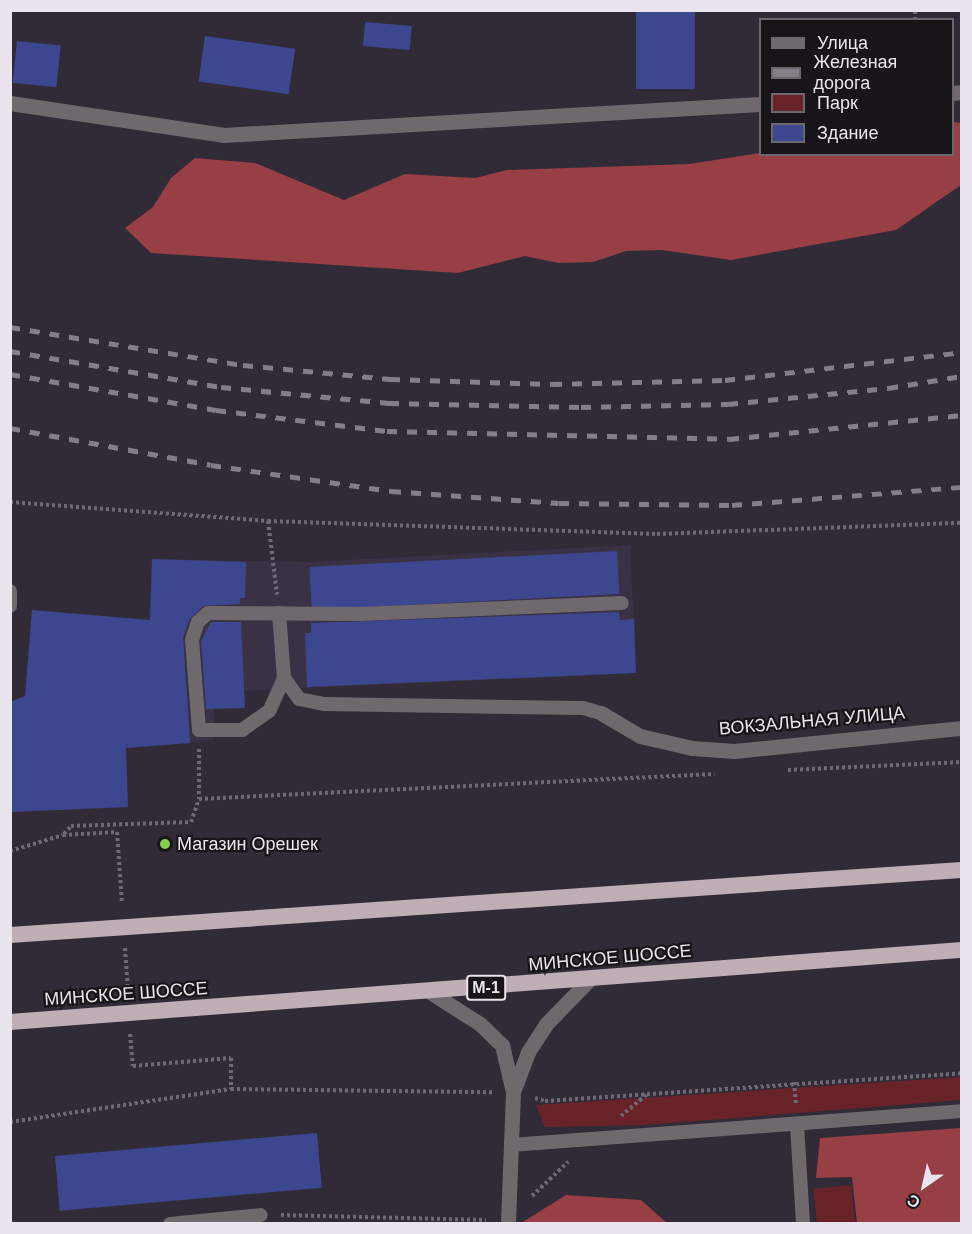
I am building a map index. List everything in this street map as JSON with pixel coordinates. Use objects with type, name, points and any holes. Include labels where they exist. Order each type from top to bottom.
[{"type":"highway","points":[[10,935],[962,870]]},
{"type":"highway","name":"МИНСКОЕ ШОССЕ","points":[[10,1022],[590,980],[962,950]]},
{"type":"street","points":[[10,103],[223,135],[759,104]]},
{"type":"street","name":"ВОКЗАЛЬНАЯ УЛИЦА","points":[[601,713],[640,736],[692,748],[734,751],[962,728]]},
{"type":"street","points":[[513,1092],[528,1052],[546,1024],[590,980]]},
{"type":"street","points":[[430,992],[480,1024],[502,1045],[513,1092],[508,1222]]},
{"type":"lane","points":[[10,591],[10,606]]},
{"type":"lane","points":[[279,613],[284,678],[269,711],[242,730],[199,730],[192,640],[198,622],[208,613],[279,613],[361,614],[622,603]]},
{"type":"lane","points":[[284,678],[299,699],[324,704],[583,708],[601,713]]},
{"type":"lane","points":[[511,1145],[962,1111]]},
{"type":"lane","points":[[797,1125],[803,1224]]},
{"type":"lane","points":[[170,1224],[261,1215]]},
{"type":"path","points":[[10,502],[268,521],[657,534],[962,523]]},
{"type":"path","points":[[268,521],[279,613]]},
{"type":"path","points":[[63,835],[71,826],[191,822],[199,799],[199,730]]},
{"type":"path","points":[[783,771],[962,762]]},
{"type":"path","points":[[199,799],[723,774]]},
{"type":"path","points":[[10,851],[63,835],[117,832]]},
{"type":"path","points":[[133,1066],[231,1058],[231,1089]]},
{"type":"path","points":[[10,1122],[231,1089],[513,1092],[545,1101],[962,1073]]},
{"type":"path","points":[[261,1215],[508,1222],[591,1140],[648,1093]]},
{"type":"shaded area","points":[[954,122],[961,123],[961,185],[896,230],[731,260],[662,250],[626,251],[593,262],[558,263],[525,256],[458,273],[151,253],[125,228],[153,207],[171,178],[195,158],[255,163],[344,200],[405,174],[475,178],[507,170],[689,164],[759,153],[759,156],[954,156]]},
{"type":"shaded area","points":[[630,545],[636,673],[244,691],[245,708],[214,709],[214,740],[161,745],[149,626],[152,559],[309,562]]},
{"type":"shaded area","points":[[961,1128],[961,1223],[857,1223],[852,1177],[816,1178],[820,1138]]},
{"type":"shaded area","points":[[566,1195],[641,1200],[667,1223],[521,1223]]},
{"type":"green space","points":[[961,1077],[961,1100],[646,1125],[545,1127],[536,1105]]},
{"type":"green space","points":[[851,1185],[855,1223],[817,1224],[813,1189]]},
{"type":"building","points":[[636,10],[695,10],[695,89],[636,89]]},
{"type":"building","points":[[365,22],[412,26],[410,50],[363,46]]},
{"type":"building","points":[[205,36],[295,49],[289,94],[199,82]]},
{"type":"building","points":[[17,41],[61,46],[56,87],[13,83]]},
{"type":"building","points":[[617,551],[619,594],[312,610],[309,567]]},
{"type":"building","points":[[152,559],[246,562],[245,598],[240,598],[240,604],[203,606],[190,619],[183,637],[190,743],[126,748],[128,807],[10,812],[10,702],[25,696],[32,610],[150,620]]},
{"type":"building","points":[[619,612],[620,620],[634,619],[636,673],[307,687],[305,633],[311,633],[311,623]]},
{"type":"building","points":[[211,622],[241,622],[245,708],[206,709],[201,641]]},
{"type":"building","points":[[317,1133],[322,1188],[60,1211],[55,1156]]},
{"type":"railway","points":[[10,327],[243,365],[390,379],[552,384],[725,380],[962,352]]},
{"type":"railway","points":[[10,351],[221,387],[389,403],[581,407],[728,404],[888,388],[962,376]]},
{"type":"railway","points":[[10,374],[216,410],[387,431],[729,439],[962,415]]},
{"type":"railway","points":[[10,428],[211,465],[391,491],[559,503],[732,505],[962,487]]},
{"type":"place","name":"Магазин Орешек","points":[[165,844]]}]
